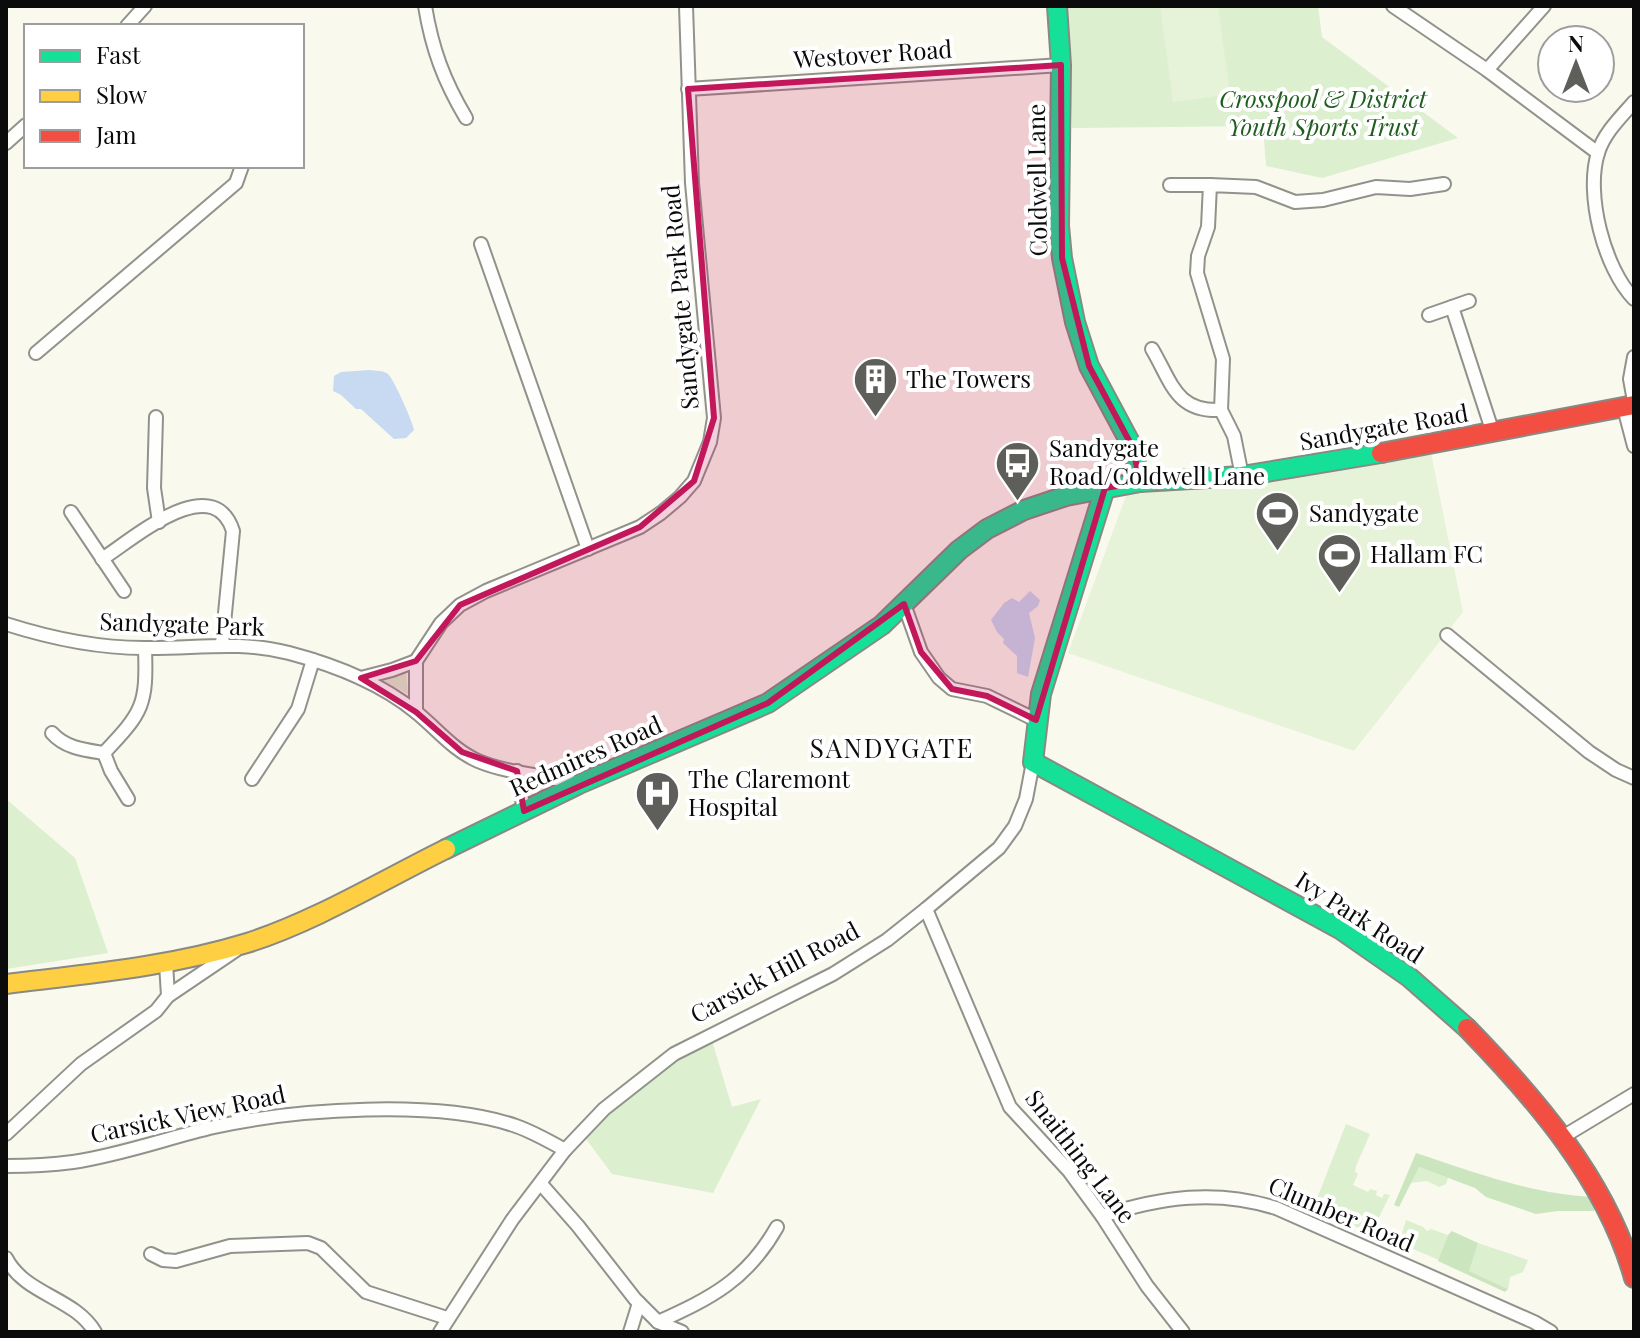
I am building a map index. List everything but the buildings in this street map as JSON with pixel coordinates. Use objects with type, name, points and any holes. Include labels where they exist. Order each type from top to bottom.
[{"type":"street","points":[[134,24],[145,6]]},
{"type":"street","points":[[425,6],[435,55],[446,85],[466,118]]},
{"type":"street","name":"Sandygate Park Road","points":[[416,661],[441,623],[460,605],[486,591],[640,527],[680,497],[703,464],[714,418],[692,183],[686,6]]},
{"type":"street","name":"Coldwell Lane","points":[[1057,6],[1061,65],[1059,226],[1062,258],[1075,322],[1089,366],[1133,448],[1140,482]]},
{"type":"street","points":[[1393,6],[1487,70],[1598,153]]},
{"type":"street","points":[[1487,70],[1544,6]]},
{"type":"street","name":"Westover Road","points":[[688,89],[1061,65]]},
{"type":"street","points":[[1634,102],[1608,132],[1598,153],[1595,177],[1601,235],[1619,280],[1634,299]]},
{"type":"street","points":[[6,143],[24,127]]},
{"type":"street","points":[[36,353],[236,183],[241,168]]},
{"type":"street","points":[[1170,185],[1256,187],[1295,202],[1323,200],[1374,181],[1410,189],[1444,184]]},
{"type":"street","points":[[1210,185],[1208,227],[1198,256],[1197,273],[1223,359],[1221,410],[1234,436],[1242,476]]},
{"type":"street","points":[[481,244],[588,549]]},
{"type":"street","points":[[1429,315],[1469,301]]},
{"type":"street","points":[[1452,307],[1493,433]]},
{"type":"street","points":[[1152,349],[1182,400],[1192,408],[1221,410]]},
{"type":"street","points":[[1634,357],[1630,379],[1634,446]]},
{"type":"street","name":"Sandygate Road","points":[[1140,482],[1242,476],[1493,433],[1631,404]]},
{"type":"street","points":[[156,417],[154,488],[159,522]]},
{"type":"street","name":"Redmires Road","points":[[6,984],[202,956],[282,930],[579,784],[768,703],[882,625],[959,550],[987,529],[1024,510],[1066,496],[1140,482]]},
{"type":"street","name":"Carsick Hill Road","points":[[440,1332],[512,1220],[565,1150],[604,1109],[674,1054],[833,974],[887,940],[999,848],[1015,826],[1026,799],[1041,694],[1105,488]]},
{"type":"street","points":[[102,559],[159,522],[193,505],[204,504],[220,510],[233,531],[222,644]]},
{"type":"street","points":[[71,512],[124,591]]},
{"type":"street","points":[[904,604],[921,652],[939,678],[952,689],[987,696],[1036,720]]},
{"type":"street","name":"Sandygate Park","points":[[6,624],[79,641],[145,649],[222,644],[285,652],[361,678],[416,712],[462,752],[488,764],[579,784]]},
{"type":"street","points":[[1447,635],[1589,752],[1634,778]]},
{"type":"street","points":[[104,753],[129,727],[142,706],[146,681],[145,649]]},
{"type":"street","points":[[252,779],[298,709],[313,660]]},
{"type":"street","points":[[361,678],[416,661],[416,712]]},
{"type":"street","points":[[52,733],[58,741],[68,746],[104,753]]},
{"type":"street","points":[[104,753],[128,799]]},
{"type":"street","name":"Ivy Park Road","points":[[1033,762],[1276,892],[1388,960],[1448,1010],[1506,1072],[1561,1138],[1608,1208],[1634,1278]]},
{"type":"street","points":[[517,771],[524,811]]},
{"type":"street","name":"Snaithing Lane","points":[[926,909],[1010,1107],[1069,1171],[1147,1286],[1183,1332]]},
{"type":"street","points":[[6,1134],[81,1064],[156,1011],[168,996],[246,944]]},
{"type":"street","points":[[166,963],[168,996]]},
{"type":"street","points":[[1561,1138],[1634,1094]]},
{"type":"street","name":"Carsick View Road","points":[[6,1166],[74,1162],[214,1127],[269,1117],[356,1111],[439,1112],[494,1120],[518,1127],[565,1150]]},
{"type":"street","points":[[541,1184],[639,1303],[668,1328],[716,1295],[750,1264],[777,1227]]},
{"type":"street","name":"Clumber Road","points":[[1102,1216],[1180,1197],[1215,1196],[1256,1202],[1276,1208],[1551,1332]]},
{"type":"street","points":[[151,1254],[163,1260],[176,1261],[230,1246],[308,1243],[321,1248],[366,1292],[447,1318]]},
{"type":"street","points":[[6,1259],[22,1279],[77,1312],[95,1332]]},
{"type":"street","points":[[630,1332],[639,1303]]},
{"type":"highlighted area","points":[[1061,65],[1062,258],[1089,366],[1133,448],[1140,482],[1105,488],[1036,720],[987,696],[952,689],[921,652],[904,604],[768,703],[524,811],[517,771],[462,752],[416,712],[361,678],[416,661],[460,605],[640,527],[694,481],[714,418],[688,89]]},
{"type":"green space","name":"Crosspool & District Youth Sports Trust","points":[[1067,6],[1318,6],[1322,37],[1458,138],[1322,178],[1266,166],[1263,126],[1072,128]]},
{"type":"green space","points":[[1160,6],[1218,6],[1230,94],[1173,102]]},
{"type":"green space","name":"Sandygate","points":[[1431,453],[1463,612],[1354,751],[1068,653],[1127,493],[1283,478]]},
{"type":"green space","points":[[406,670],[408,694],[380,679]]},
{"type":"green space","points":[[6,799],[75,858],[108,953],[6,969]]},
{"type":"green space","points":[[710,1034],[732,1107],[761,1099],[713,1193],[612,1174],[581,1132]]},
{"type":"green space","points":[[1346,1124],[1370,1134],[1356,1166],[1355,1172],[1358,1174],[1353,1185],[1368,1192],[1370,1189],[1377,1191],[1376,1195],[1382,1198],[1384,1194],[1390,1195],[1371,1233],[1313,1209]]},
{"type":"green space","points":[[1416,1153],[1525,1187],[1592,1197],[1597,1204],[1594,1211],[1536,1214],[1486,1197],[1475,1188],[1419,1167],[1399,1207],[1394,1205]]},
{"type":"green space","points":[[1419,1167],[1448,1178],[1446,1184],[1439,1187],[1427,1181],[1410,1183]]},
{"type":"green space","points":[[1406,1220],[1427,1231],[1431,1229],[1448,1235],[1439,1260],[1399,1243]]},
{"type":"green space","points":[[1452,1231],[1478,1243],[1469,1271],[1508,1289],[1505,1292],[1438,1261]]},
{"type":"green space","points":[[1478,1243],[1528,1260],[1523,1272],[1510,1277],[1508,1289],[1468,1271]]},
{"type":"water","points":[[381,371],[391,377],[414,430],[406,438],[394,439],[361,409],[356,409],[333,391],[334,376],[341,372]]},
{"type":"water","points":[[1030,591],[1040,600],[1029,613],[1035,638],[1028,677],[1017,673],[1017,656],[1003,643],[1004,639],[991,620],[1004,603],[1012,598],[1019,602]]},
{"type":"traffic: fast","points":[[1057,6],[1061,65],[1059,226],[1062,258],[1075,322],[1089,366],[1133,448],[1140,482]]},
{"type":"traffic: fast","points":[[446,849],[579,784],[768,703],[882,625],[959,550],[987,529],[1024,510],[1066,496],[1140,482],[1242,476],[1381,453]]},
{"type":"traffic: fast","points":[[1105,488],[1041,694],[1033,762],[1340,929],[1409,977],[1467,1028]]},
{"type":"traffic: slow","points":[[6,984],[158,964],[247,943],[323,912],[446,849]]},
{"type":"traffic: jam","points":[[1381,453],[1634,405]]},
{"type":"traffic: jam","points":[[1467,1028],[1518,1083],[1566,1143],[1606,1208],[1634,1278]]},
{"type":"place","name":"The Towers","points":[[875,419]]},
{"type":"place","name":"Sandygate Road/Coldwell Lane","points":[[1018,502]]},
{"type":"place","name":"Sandygate","points":[[1278,553]]},
{"type":"place","name":"Hallam FC","points":[[1339,594]]},
{"type":"place","name":"The Claremont Hospital","points":[[657,833]]},
{"type":"district","name":"SANDYGATE","points":[[892,749]]}]
